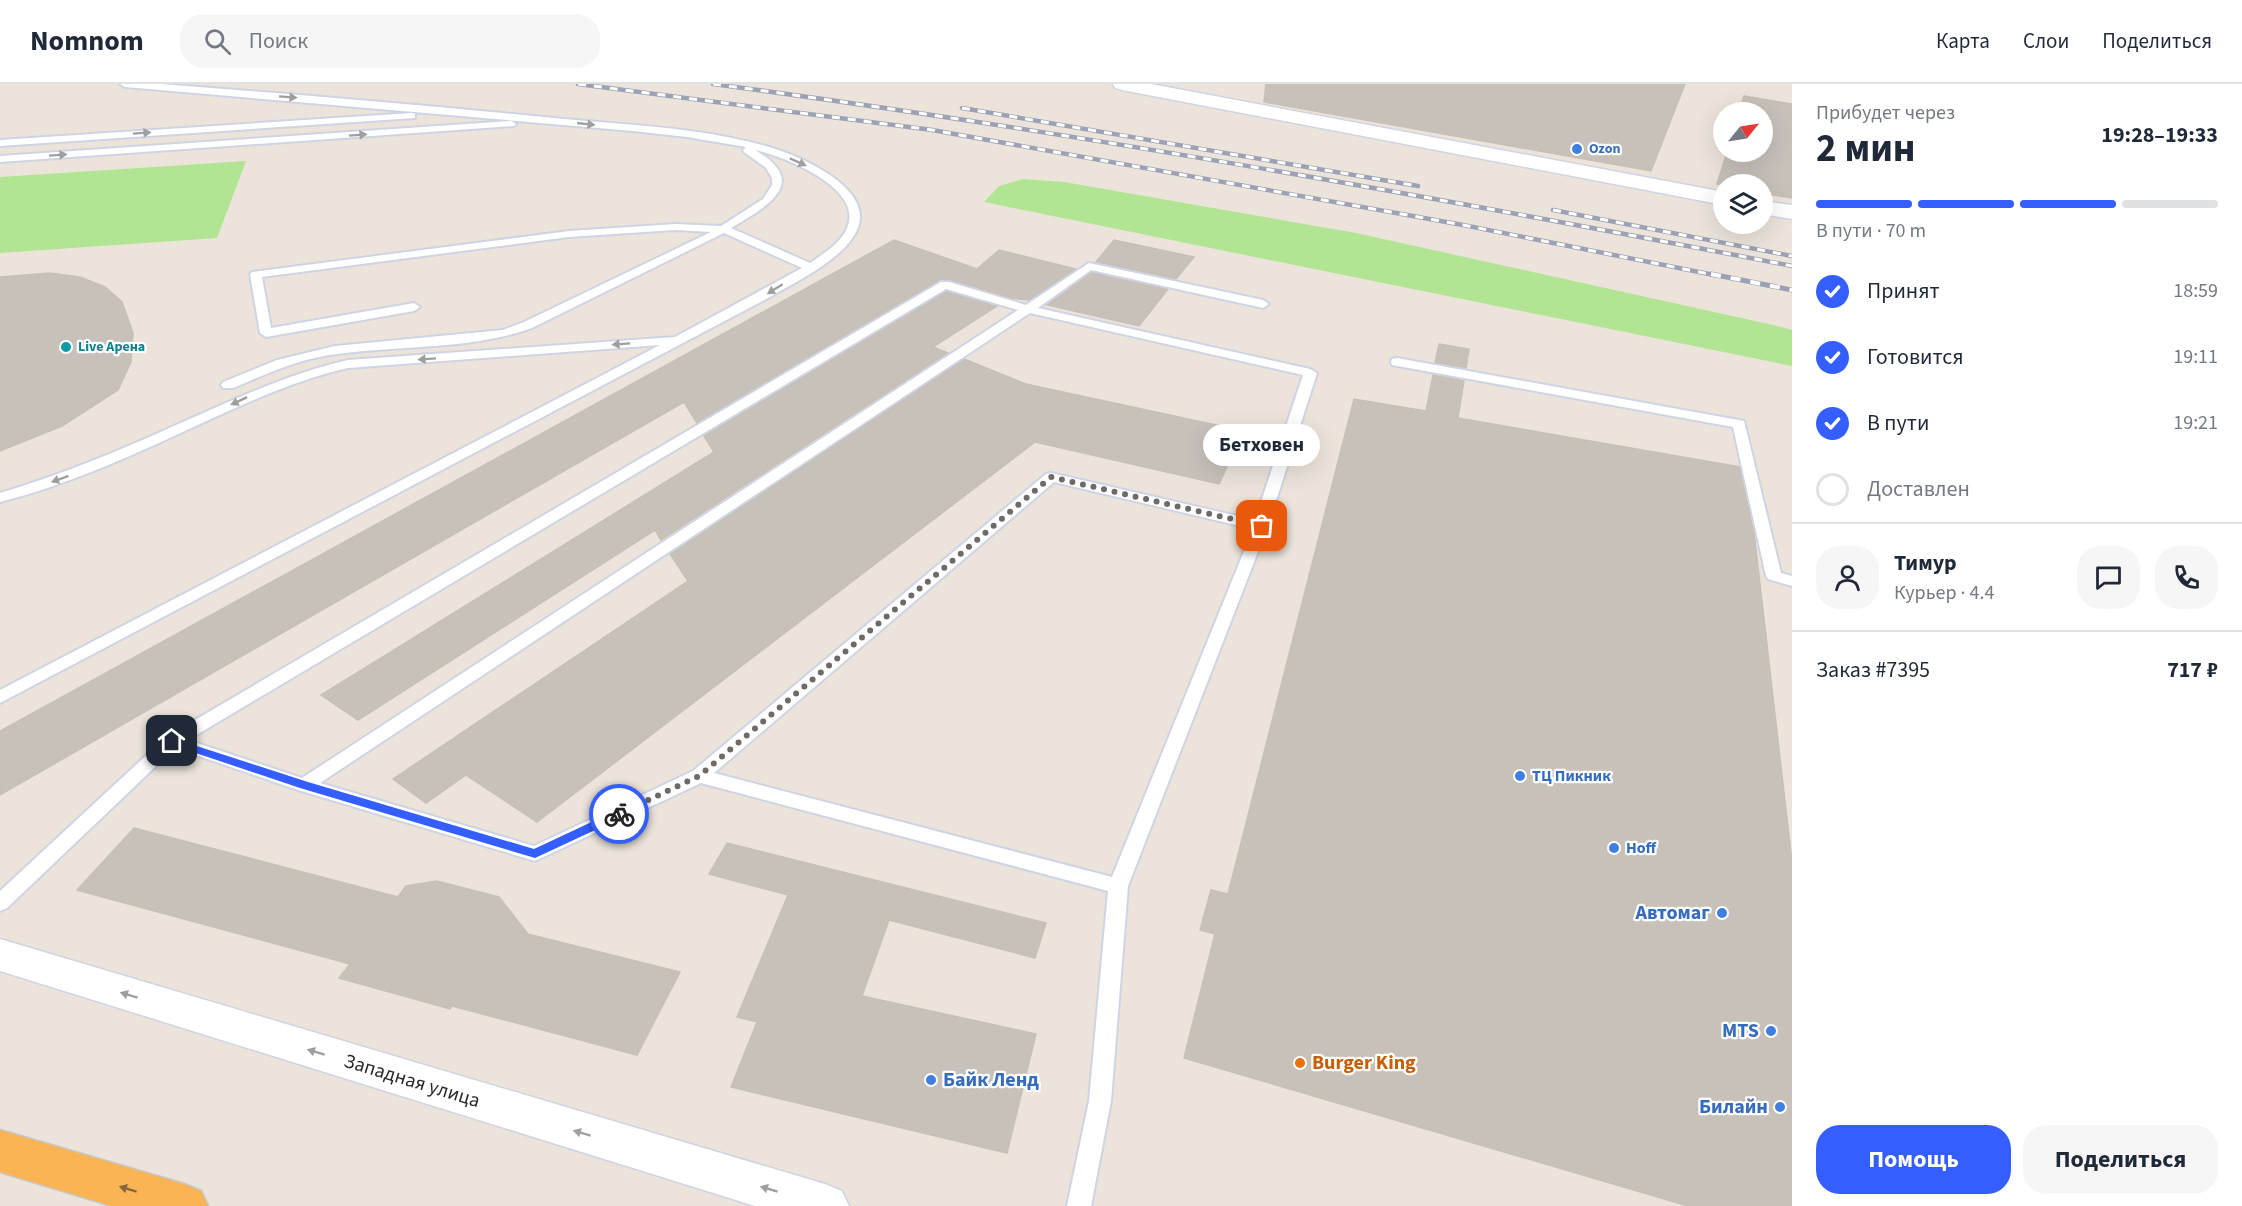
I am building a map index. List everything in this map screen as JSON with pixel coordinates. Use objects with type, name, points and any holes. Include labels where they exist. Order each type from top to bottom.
[{"type":"highway","points":[[0,1151],[184,1206]]},
{"type":"street","points":[[1122,84],[1713,198]]},
{"type":"street","points":[[1773,209],[1792,212]]},
{"type":"street","name":"Западная улица","points":[[0,955],[825,1206]]},
{"type":"lane","points":[[0,697],[766,294],[834,251],[852,232],[855,216],[847,195],[827,177],[801,162],[766,150],[731,142],[655,131],[465,112],[124,84]]},
{"type":"lane","points":[[0,143],[465,112]]},
{"type":"lane","points":[[0,159],[558,121]]},
{"type":"lane","points":[[228,385],[282,363],[335,350],[482,338],[506,333],[549,315],[723,230],[776,193],[778,180],[775,170],[764,160],[731,142]]},
{"type":"lane","points":[[414,307],[266,333],[256,274],[569,234],[675,226],[723,230],[810,267]]},
{"type":"lane","points":[[304,785],[1028,309],[1089,266],[1263,304]]},
{"type":"lane","points":[[0,903],[172,741],[945,285],[1028,309],[1310,373],[1262,526],[1118,886],[1100,1101],[1079,1206]]},
{"type":"lane","points":[[0,498],[98,465],[284,381],[320,369],[348,364],[680,339]]},
{"type":"lane","points":[[1397,362],[1740,424],[1774,576],[1792,580]]},
{"type":"lane","points":[[172,741],[304,785],[535,854],[699,776],[1051,477],[1262,526]]},
{"type":"lane","points":[[699,776],[1118,886]]},
{"type":"green space","points":[[246,161],[217,238],[0,253],[0,177]]},
{"type":"green space","points":[[1023,179],[1064,182],[1356,233],[1773,325],[1792,330],[1792,366],[984,202],[999,186]]},
{"type":"building","points":[[1266,84],[1685,84],[1651,171],[1264,102]]},
{"type":"building","points":[[1744,96],[1792,104],[1792,198],[1773,195],[1773,174],[1720,174],[1724,162],[1773,162],[1773,102],[1742,102]]},
{"type":"building","points":[[894,240],[977,269],[999,250],[1076,269],[1029,300],[1010,298],[950,280],[940,280],[697,423],[684,402],[0,795],[0,731]]},
{"type":"building","points":[[1114,240],[1194,257],[1176,279],[1096,262]]},
{"type":"building","points":[[1091,272],[1168,289],[1139,326],[1047,305]]},
{"type":"building","name":"Live Арена","points":[[50,273],[80,277],[105,287],[122,302],[133,333],[131,362],[118,390],[62,426],[0,451],[0,277]]},
{"type":"building","points":[[946,291],[997,306],[933,347],[948,353],[661,540],[655,530],[358,720],[321,695],[714,452],[704,436]]},
{"type":"building","points":[[1439,344],[1469,349],[1466,368],[1435,363]]},
{"type":"building","points":[[964,359],[1026,384],[1244,431],[1219,484],[1035,442],[537,822],[466,775],[426,803],[393,779],[688,581],[670,554]]},
{"type":"building","name":"ТЦ Пикник","points":[[1433,375],[1464,380],[1458,418],[1740,467],[1754,532],[1792,862],[1792,1206],[1688,1206],[1184,1058],[1215,934],[1200,930],[1211,890],[1228,894],[1354,399],[1426,411]]},
{"type":"building","points":[[134,828],[398,897],[406,886],[437,881],[499,897],[528,934],[680,972],[637,1055],[452,1006],[450,1009],[339,978],[350,964],[77,890]]},
{"type":"building","points":[[727,843],[1046,923],[1035,958],[889,920],[862,996],[1036,1034],[1007,1153],[731,1087],[757,1022],[737,1017],[788,895],[709,874]]},
{"type":"railway","points":[[578,84],[932,130],[1463,225],[1719,276]]},
{"type":"railway","points":[[713,84],[1119,144],[1523,215],[1792,266]]},
{"type":"railway","points":[[962,108],[1418,186]]},
{"type":"railway","points":[[1553,210],[1792,256]]},
{"type":"railway","points":[[1711,274],[1792,290]]},
{"type":"way so far","points":[[619,814],[699,776],[1051,477],[1262,526]]},
{"type":"place","name":"Ozon","points":[[1577,149]]},
{"type":"place","name":"Live Арена","points":[[66,347]]},
{"type":"place","name":"Бетховен","points":[[1262,526]]},
{"type":"place","name":"ТЦ Пикник","points":[[1520,776]]},
{"type":"place","name":"Hoff","points":[[1614,848]]},
{"type":"place","name":"Автомаг","points":[[1722,913]]},
{"type":"place","name":"MTS","points":[[1771,1031]]},
{"type":"place","name":"Burger King","points":[[1300,1063]]},
{"type":"place","name":"Байк Ленд","points":[[931,1080]]},
{"type":"place","name":"Билайн","points":[[1780,1107]]},
{"type":"route","points":[[172,741],[304,785],[535,854],[619,814]]}]
